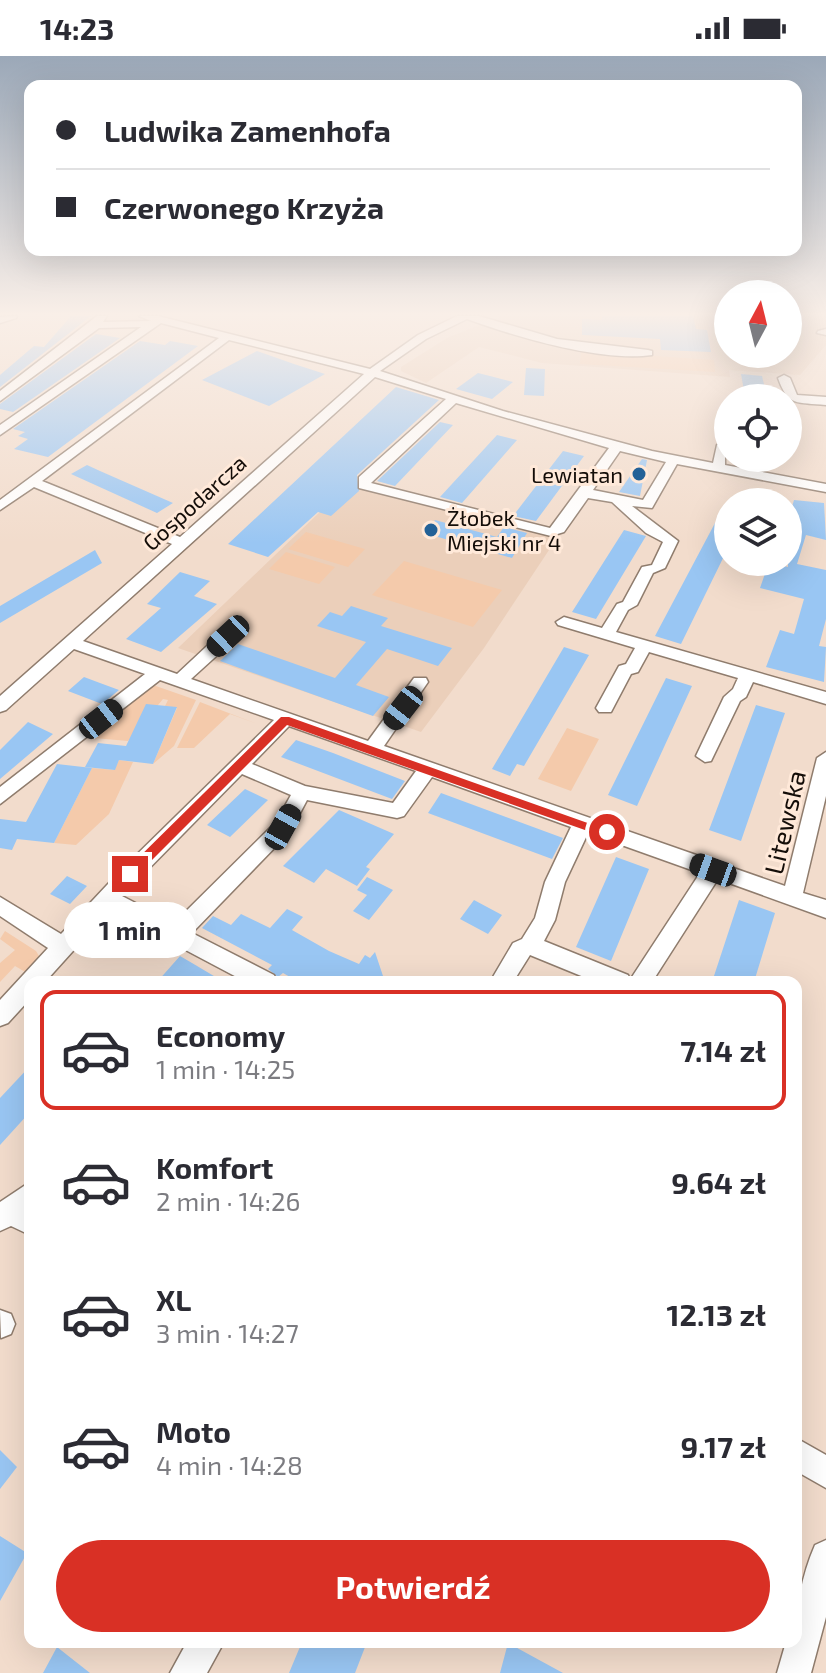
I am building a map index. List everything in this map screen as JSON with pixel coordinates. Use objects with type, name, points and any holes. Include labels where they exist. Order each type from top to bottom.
[{"type":"street","points":[[0,431],[55,391]]},
{"type":"street","points":[[0,506],[154,391]]},
{"type":"street","name":"Gospodarcza","points":[[0,706],[350,391]]},
{"type":"street","points":[[430,391],[617,446],[652,449],[673,460],[714,469]]},
{"type":"street","points":[[789,391],[794,398],[826,401]]},
{"type":"street","points":[[453,399],[364,480],[364,485],[551,532],[559,529],[617,446]]},
{"type":"street","points":[[585,493],[647,505],[673,460]]},
{"type":"street","points":[[730,472],[826,488]]},
{"type":"street","points":[[33,482],[182,543]]},
{"type":"street","points":[[607,634],[622,607],[629,605],[647,570],[658,568],[671,541],[651,530],[618,501]]},
{"type":"street","points":[[564,622],[826,698]]},
{"type":"street","points":[[179,681],[228,636]]},
{"type":"street","points":[[70,642],[826,909]]},
{"type":"street","points":[[605,708],[625,670],[632,668],[645,645]]},
{"type":"street","points":[[0,797],[158,673]]},
{"type":"street","points":[[705,756],[733,697],[740,693],[748,675]]},
{"type":"street","points":[[372,749],[420,682]]},
{"type":"street","points":[[35,976],[107,898],[285,720]]},
{"type":"street","name":"Litewska","points":[[792,897],[826,758]]},
{"type":"street","points":[[240,766],[302,792],[397,811],[428,769]]},
{"type":"street","points":[[178,933],[283,827],[302,792]]},
{"type":"street","points":[[505,976],[521,949],[530,945],[545,920],[555,882],[582,824]]},
{"type":"street","points":[[644,976],[713,870]]},
{"type":"street","points":[[107,898],[255,976]]},
{"type":"street","points":[[0,905],[62,946]]},
{"type":"street","points":[[530,945],[605,976]]},
{"type":"street","points":[[0,1016],[24,989]]},
{"type":"street","points":[[802,1457],[826,1473]]},
{"type":"street","points":[[802,1644],[826,1556]]},
{"type":"street","points":[[187,1673],[203,1648]]},
{"type":"street","points":[[794,1673],[801,1648]]},
{"type":"shaded area","points":[[347,486],[557,538],[484,648],[421,732],[178,648]]},
{"type":"shaded area","points":[[306,532],[365,549],[348,567],[288,549]]},
{"type":"shaded area","points":[[286,552],[335,567],[319,584],[269,569]]},
{"type":"shaded area","points":[[404,561],[502,590],[473,627],[372,595]]},
{"type":"shaded area","points":[[153,685],[196,700],[174,746],[153,764],[177,708],[165,706],[168,700],[163,699],[128,741],[94,738],[105,722]]},
{"type":"shaded area","points":[[200,702],[260,725],[230,714],[194,748],[177,748]]},
{"type":"shaded area","points":[[567,728],[599,739],[571,791],[538,779]]},
{"type":"shaded area","points":[[119,760],[133,762],[109,814],[76,845],[54,843],[92,768],[114,770]]},
{"type":"shaded area","points":[[5,931],[39,956],[27,973],[15,966],[0,982],[0,963],[15,950],[0,939]]},
{"type":"building","points":[[17,391],[43,391],[13,412],[0,409],[0,404]]},
{"type":"building","points":[[67,391],[137,391],[48,457],[14,449],[28,439],[18,436],[25,432],[13,429]]},
{"type":"building","points":[[232,391],[294,391],[269,406]]},
{"type":"building","points":[[391,391],[411,391],[439,400],[357,475],[359,491],[331,516],[318,512],[268,557],[228,544]]},
{"type":"building","points":[[465,391],[501,391],[492,399]]},
{"type":"building","points":[[524,391],[544,391],[544,396],[524,395]]},
{"type":"building","points":[[440,422],[453,425],[395,486],[377,481]]},
{"type":"building","points":[[497,435],[517,440],[462,503],[440,497]]},
{"type":"building","points":[[563,451],[584,456],[536,521],[513,516]]},
{"type":"building","points":[[642,459],[647,460],[640,496],[619,492]]},
{"type":"building","points":[[87,465],[173,503],[157,513],[71,474]]},
{"type":"building","points":[[802,501],[824,503],[826,540],[806,535],[802,548]]},
{"type":"building","points":[[435,520],[497,537],[504,527],[527,533],[512,558],[424,533]]},
{"type":"building","points":[[714,525],[714,576],[681,644],[655,636]]},
{"type":"building","points":[[624,530],[646,536],[596,619],[572,612]]},
{"type":"building","points":[[95,550],[102,563],[0,623],[0,606]]},
{"type":"building","points":[[802,565],[826,570],[826,619],[819,646],[826,647],[824,682],[766,667],[780,630],[794,634],[804,599],[760,588],[764,576],[802,576]]},
{"type":"building","points":[[180,572],[210,581],[194,596],[217,604],[161,652],[126,639],[161,608],[147,604]]},
{"type":"building","points":[[351,606],[388,618],[381,626],[452,648],[438,666],[387,649],[356,685],[389,697],[373,716],[220,661],[238,644],[335,678],[366,642],[317,626],[330,612],[342,616]]},
{"type":"building","points":[[564,647],[589,655],[524,766],[517,764],[510,776],[492,769]]},
{"type":"building","points":[[84,677],[119,690],[102,704],[68,691]]},
{"type":"building","points":[[666,678],[692,686],[637,806],[608,795]]},
{"type":"building","points":[[146,704],[177,707],[153,764],[119,760],[115,770],[85,767],[98,743],[126,746]]},
{"type":"building","points":[[756,705],[785,713],[741,841],[709,830]]},
{"type":"building","points":[[28,722],[53,734],[0,779],[0,750]]},
{"type":"building","points":[[296,740],[405,781],[392,799],[281,757]]},
{"type":"building","points":[[57,764],[92,768],[54,843],[17,839],[12,850],[0,848],[0,819],[26,822]]},
{"type":"building","points":[[245,789],[268,800],[230,837],[207,825]]},
{"type":"building","points":[[441,793],[563,838],[552,859],[428,813]]},
{"type":"building","points":[[339,810],[394,834],[366,867],[370,869],[357,886],[326,869],[314,883],[283,866]]},
{"type":"building","points":[[616,857],[649,869],[611,961],[576,947]]},
{"type":"building","points":[[67,876],[87,886],[70,904],[50,894]]},
{"type":"building","points":[[367,877],[393,890],[369,920],[353,911],[367,895],[357,890]]},
{"type":"building","points":[[474,900],[502,915],[488,934],[460,919]]},
{"type":"building","points":[[739,900],[775,913],[756,976],[714,976]]},
{"type":"building","points":[[287,909],[303,917],[292,930],[329,951],[359,964],[365,955],[370,958],[375,952],[383,976],[288,976],[283,973],[277,976],[268,969],[272,965],[202,928],[213,916],[231,925],[241,914],[270,928]]},
{"type":"building","points":[[180,956],[214,976],[162,976]]},
{"type":"building","points":[[24,1072],[24,1119],[0,1145],[0,1098]]},
{"type":"building","points":[[0,1450],[17,1467],[0,1489]]},
{"type":"building","points":[[0,1536],[24,1551],[24,1558],[0,1601]]},
{"type":"building","points":[[58,1648],[90,1673],[43,1673]]},
{"type":"building","points":[[299,1648],[365,1648],[355,1673],[289,1673]]},
{"type":"building","points":[[507,1648],[517,1648],[563,1673],[500,1673]]},
{"type":"place","name":"Lewiatan","points":[[639,474]]},
{"type":"place","name":"Żłobek Miejski nr 4","points":[[431,530]]},
{"type":"route","points":[[130,874],[285,720],[607,832]]}]
